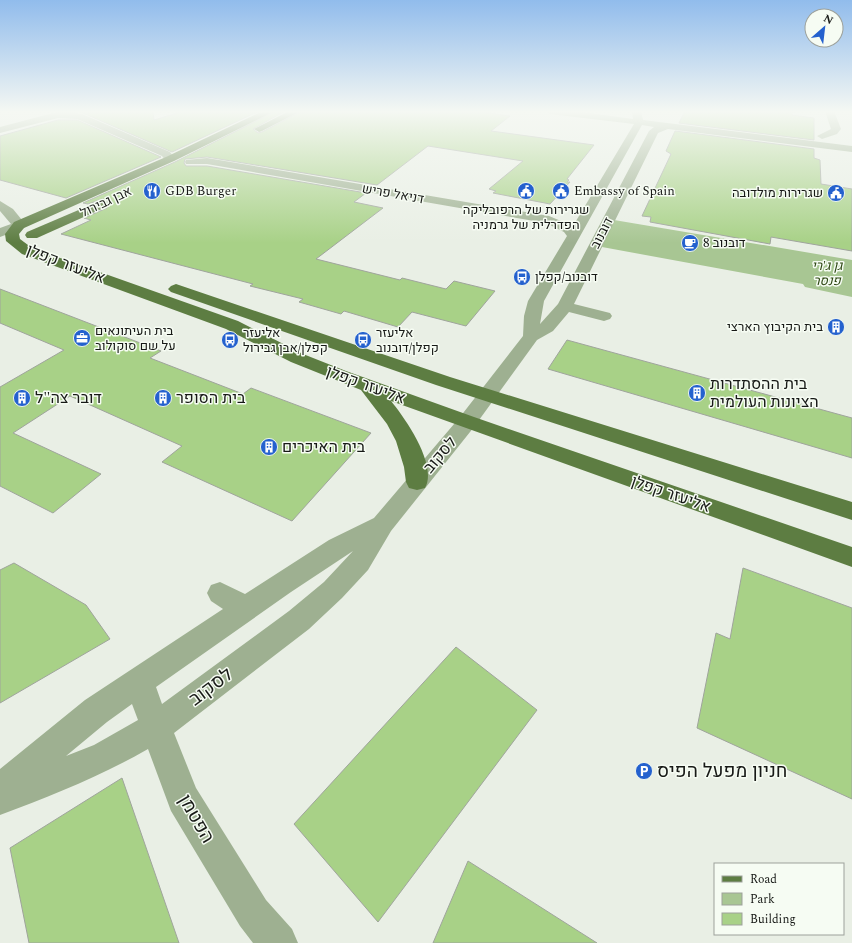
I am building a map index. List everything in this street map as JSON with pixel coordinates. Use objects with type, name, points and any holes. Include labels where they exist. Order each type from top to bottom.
[{"type":"main road","name":"אבן גבירול","points":[[19,225],[176,155]]},
{"type":"main road","points":[[186,164],[205,155]]},
{"type":"main road","name":"אבן גבירול","points":[[32,235],[114,198]]},
{"type":"main road","name":"אליעזר קפלן","points":[[852,510],[487,395],[44,244],[19,225],[12,234],[4,240],[27,251],[232,325],[312,365],[367,386],[852,557]]},
{"type":"main road","points":[[367,386],[405,435],[416,464],[418,482]]},
{"type":"street","points":[[167,155],[170,158]]},
{"type":"street","name":"דובנוב","points":[[531,336],[532,316],[536,300],[587,214],[618,155]]},
{"type":"street","name":"דובנוב","points":[[466,422],[531,336],[547,326],[565,306],[597,257],[644,155]]},
{"type":"street","points":[[841,155],[845,160]]},
{"type":"street","name":"דניאל פריש","points":[[186,164],[207,161],[548,220],[569,229],[574,236]]},
{"type":"street","points":[[0,205],[9,212],[19,225]]},
{"type":"street","name":"דניאל פריש","points":[[548,220],[587,214]]},
{"type":"street","name":"אבן גבירול","points":[[4,240],[32,235]]},
{"type":"street","points":[[565,306],[604,316]]},
{"type":"street","name":"לסקוב","points":[[0,798],[47,781],[105,756],[157,727],[299,620],[333,590],[359,563],[383,524],[466,422]]},
{"type":"street","name":"לסקוב","points":[[0,790],[96,711],[338,547],[383,524]]},
{"type":"street","points":[[220,593],[246,609]]},
{"type":"street","name":"הפטמן","points":[[139,682],[183,799],[253,913],[278,943]]},
{"type":"green space","name":"גן ג'רי פנסר","points":[[614,220],[852,260],[852,297],[805,287],[803,284],[602,247]]},
{"type":"building","points":[[0,155],[156,155],[161,157],[66,198],[0,180]]},
{"type":"building","points":[[189,155],[416,155],[377,185],[207,157],[185,159],[184,163],[186,166],[207,166],[366,193],[354,202],[383,208],[316,259],[400,280],[402,278],[446,289],[454,281],[495,291],[466,326],[412,312],[398,327],[344,311],[341,314],[299,302],[303,299],[250,286],[253,284],[61,234],[91,220],[84,218],[107,208],[109,205],[107,200],[102,199],[88,204],[83,203]]},
{"type":"building","points":[[485,155],[586,155],[567,179],[569,180],[567,182],[570,182],[550,204],[493,193],[496,191],[489,189],[523,161]]},
{"type":"building","points":[[671,155],[814,155],[814,158],[820,160],[821,184],[852,189],[852,251],[771,237],[770,244],[650,222],[651,217],[642,216]]},
{"type":"building","points":[[0,289],[161,351],[150,358],[243,394],[251,388],[371,433],[292,521],[162,462],[182,446],[70,396],[13,433],[101,474],[53,513],[0,486],[0,387],[64,350],[0,323]]},
{"type":"building","name":"בית ההסתדרות הציונות העולמית","points":[[567,340],[852,418],[852,458],[548,369]]},
{"type":"building","points":[[14,563],[86,605],[110,639],[0,703],[0,570]]},
{"type":"building","points":[[743,568],[852,608],[852,799],[697,728],[716,633],[730,639]]},
{"type":"building","points":[[456,647],[537,710],[378,922],[294,824]]},
{"type":"building","points":[[122,778],[179,943],[29,943],[10,848]]},
{"type":"building","points":[[468,861],[597,943],[433,943]]},
{"type":"place","name":"GDB Burger","points":[[152,191]]},
{"type":"place","name":"שגרירות של הרפובליקה הפדרלית של גרמניה","points":[[526,191]]},
{"type":"place","name":"Embassy of Spain","points":[[561,191]]},
{"type":"place","name":"שגרירות מולדובה","points":[[836,193]]},
{"type":"place","name":"דובנוב 8","points":[[690,243]]},
{"type":"place","name":"דובנוב/קפלן","points":[[522,277]]},
{"type":"place","name":"בית הקיבוץ הארצי","points":[[836,327]]},
{"type":"place","name":"בית העיתונאים על שם סוקולוב","points":[[82,338]]},
{"type":"place","name":"אליעזר קפלן/אבן גבירול","points":[[230,340]]},
{"type":"place","name":"אליעזר קפלן/דובנוב","points":[[363,340]]},
{"type":"place","name":"בית ההסתדרות הציונות העולמית","points":[[697,393]]},
{"type":"place","name":"דובר צה\"ל","points":[[22,398]]},
{"type":"place","name":"בית הסופר","points":[[163,398]]},
{"type":"place","name":"בית האיכרים","points":[[269,447]]},
{"type":"place","name":"חניון מפעל הפיס","points":[[644,771]]}]
